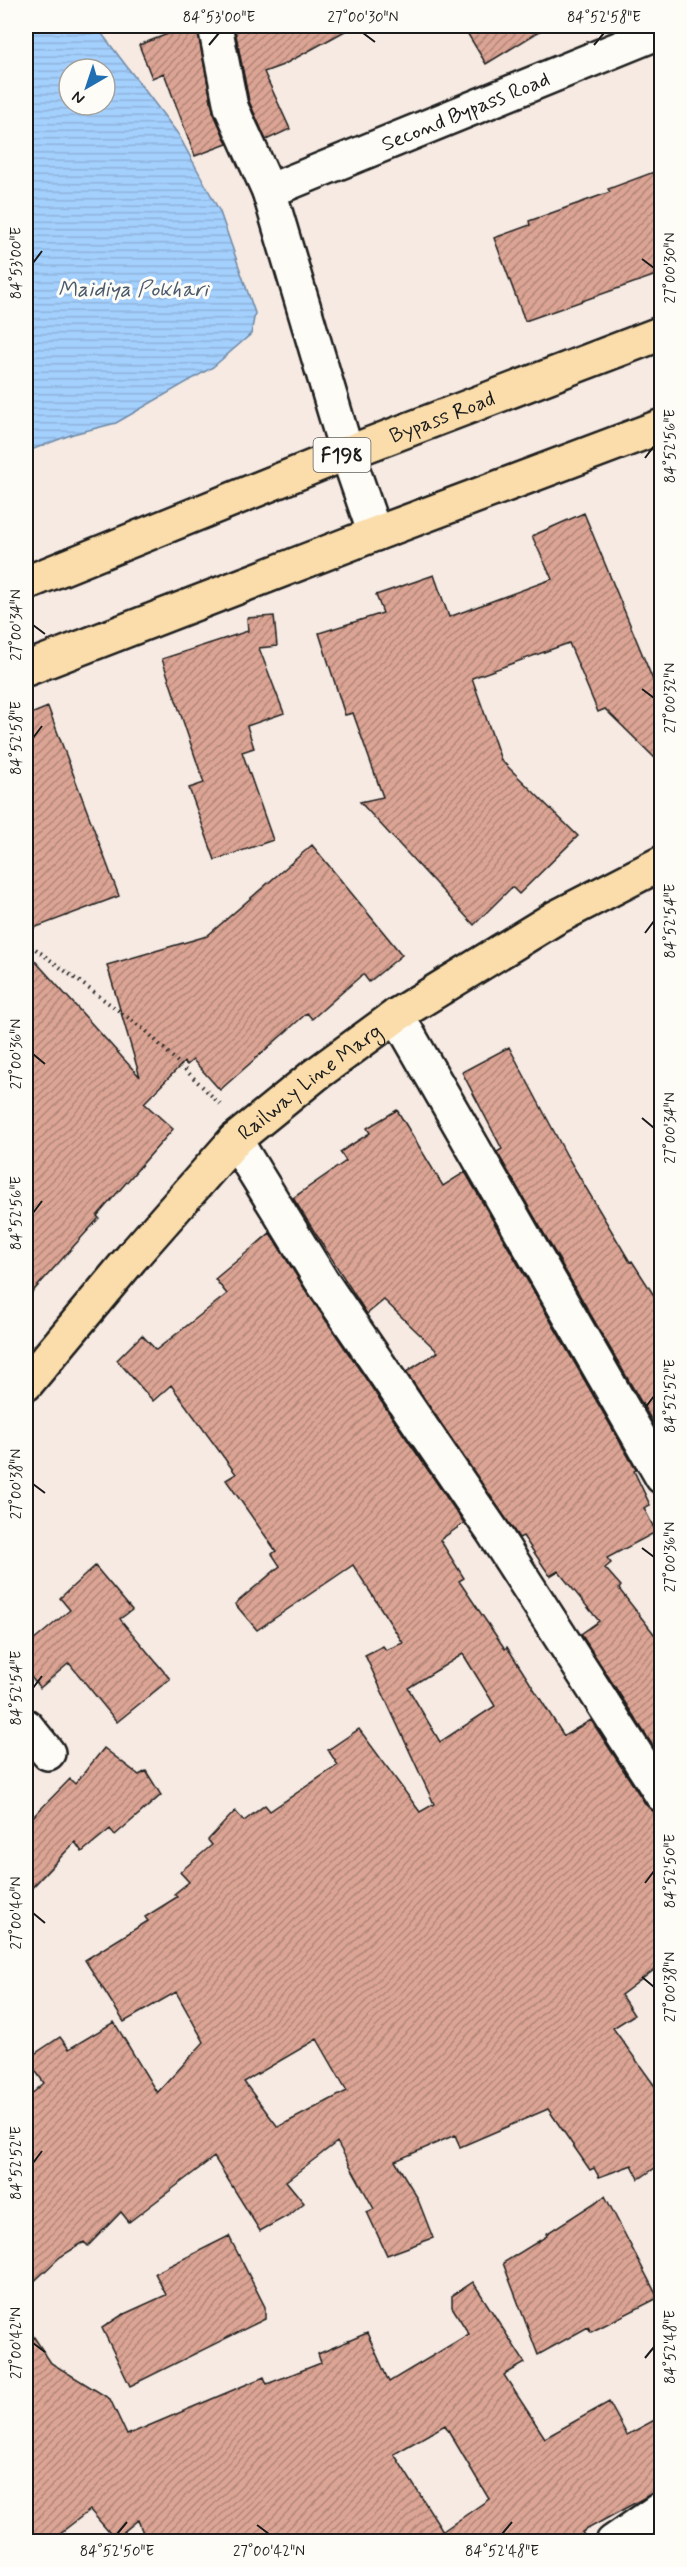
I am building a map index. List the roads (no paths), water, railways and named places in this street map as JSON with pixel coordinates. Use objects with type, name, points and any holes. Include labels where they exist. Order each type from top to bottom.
[{"type":"main road","name":"Bypass Road","points":[[26,583],[347,453],[662,333]]},
{"type":"main road","points":[[26,669],[662,426]]},
{"type":"main road","name":"Railway Line Marg","points":[[26,1384],[132,1257],[240,1135],[315,1075],[397,1016],[555,918],[662,863]]},
{"type":"street","points":[[217,27],[231,106],[269,191],[347,453],[375,534]]},
{"type":"street","name":"Second Bypass Road","points":[[269,191],[662,31]]},
{"type":"street","points":[[397,1016],[662,1477]]},
{"type":"street","points":[[240,1135],[321,1280],[493,1532],[662,1796]]},
{"type":"street","points":[[26,1726],[48,1754]]},
{"type":"street","points":[[613,2541],[662,2508]]},
{"type":"water","name":"Maidiya Pokhari","points":[[26,26],[96,26],[178,134],[220,212],[255,313],[251,334],[213,367],[116,423],[73,434],[26,452]]}]
